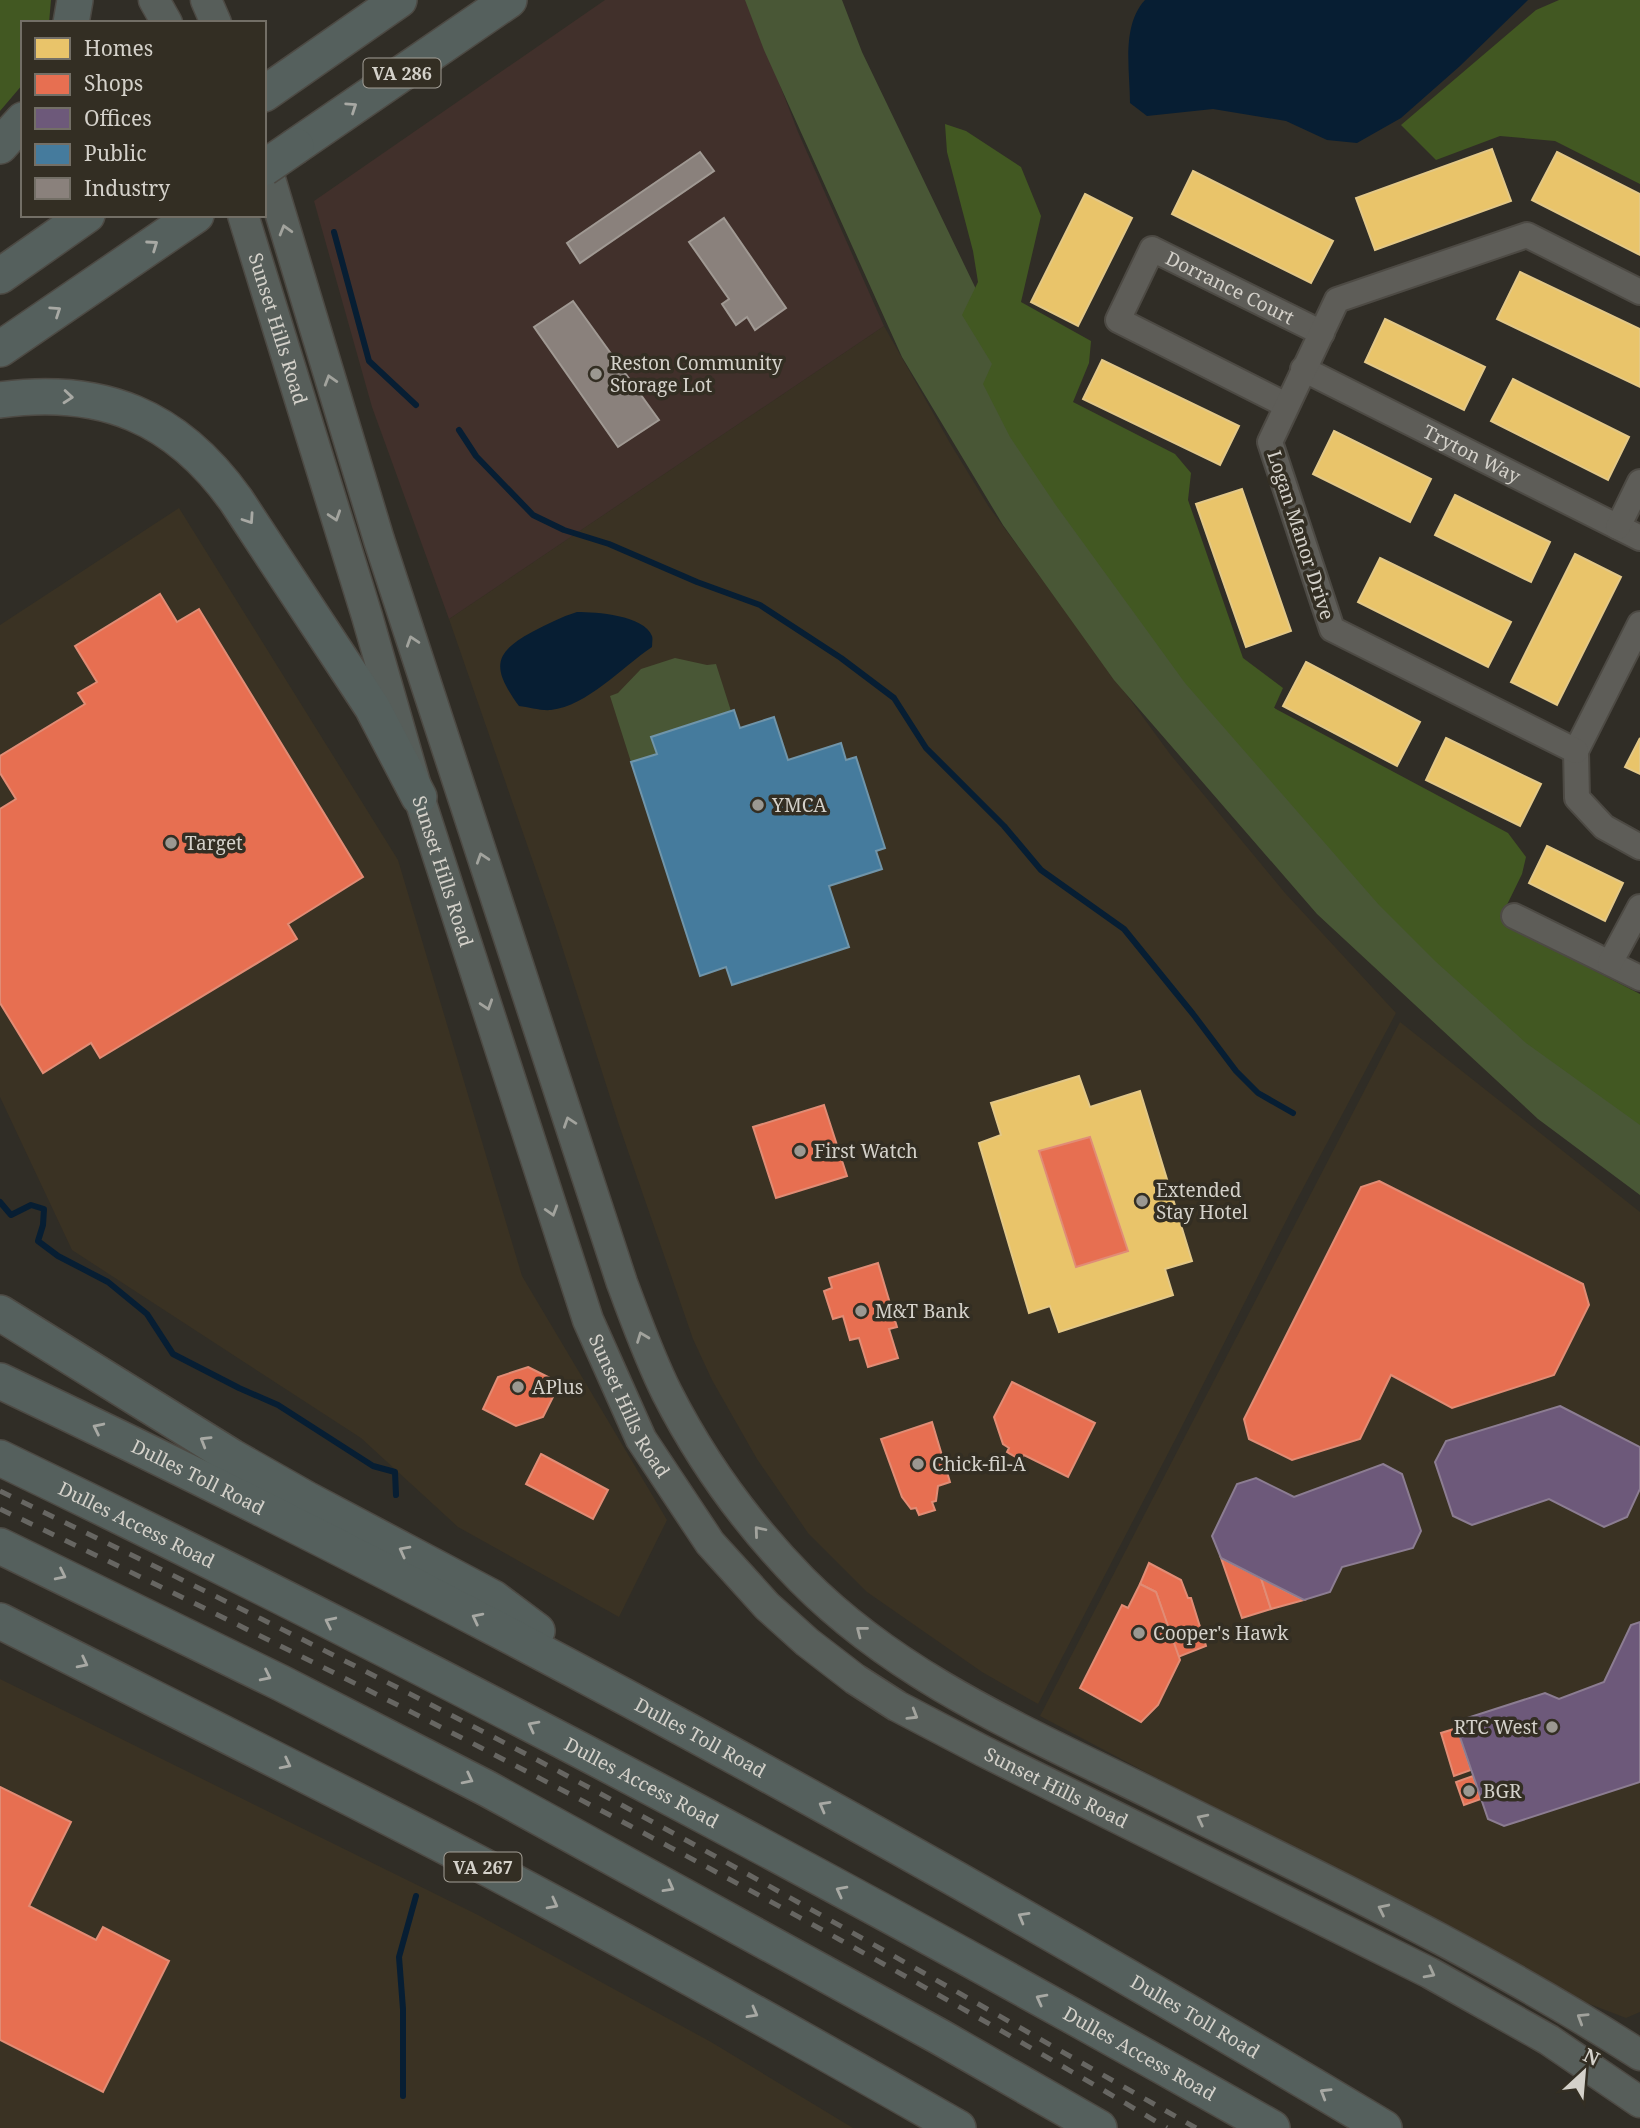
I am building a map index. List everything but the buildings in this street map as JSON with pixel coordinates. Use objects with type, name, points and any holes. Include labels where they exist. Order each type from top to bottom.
[{"type":"highway","points":[[71,21],[75,0]]},
{"type":"highway","name":"VA 286","points":[[270,90],[378,11],[399,0]]},
{"type":"highway","name":"VA 286","points":[[266,167],[509,0]]},
{"type":"highway","points":[[0,146],[21,122]]},
{"type":"highway","points":[[0,276],[84,217]]},
{"type":"highway","points":[[0,349],[193,217]]},
{"type":"highway","points":[[0,400],[55,396],[99,401],[157,423],[193,449],[236,500],[372,707],[419,797]]},
{"type":"highway","points":[[0,1312],[269,1479],[493,1598],[624,1696]]},
{"type":"highway","name":"Dulles Toll Road","points":[[0,1381],[331,1543],[624,1696],[991,1899],[1384,2128]]},
{"type":"highway","name":"Dulles Access Road","points":[[0,1458],[400,1657],[613,1768],[1115,2039],[1272,2128]]},
{"type":"highway","points":[[0,1546],[281,1683],[486,1788],[929,2031],[1099,2128]]},
{"type":"highway","name":"VA 267","points":[[0,1621],[294,1768],[492,1871],[958,2128]]},
{"type":"main road","points":[[154,0],[166,21]]},
{"type":"main road","points":[[206,0],[215,21]]},
{"type":"main road","name":"Sunset Hills Road","points":[[266,166],[379,540],[622,1283],[666,1390],[688,1432],[722,1485],[775,1551],[804,1582],[879,1646],[940,1687],[1463,1950],[1566,2008],[1640,2055]]},
{"type":"main road","name":"Sunset Hills Road","points":[[244,217],[367,616],[419,797],[571,1270],[603,1359],[641,1439],[710,1543],[767,1606],[807,1642],[855,1679],[924,1722],[1430,1973],[1635,2087]]},
{"type":"street","name":"Logan Manor Drive","points":[[1576,751],[1332,629],[1270,442],[1337,300],[1527,235],[1640,292]]},
{"type":"street","name":"Dorrance Court","points":[[1286,405],[1118,320],[1152,249],[1322,334]]},
{"type":"street","name":"Tryton Way","points":[[1303,369],[1640,538]]},
{"type":"street","points":[[1618,527],[1640,482]]},
{"type":"street","points":[[1640,624],[1576,751],[1577,797],[1604,827],[1640,847]]},
{"type":"street","points":[[1610,963],[1640,907]]},
{"type":"street","points":[[1514,916],[1640,978]]},
{"type":"shaded area","points":[[605,0],[747,0],[798,132],[884,326],[449,619],[372,407],[314,201]]},
{"type":"shaded area","points":[[884,326],[989,507],[1170,754],[1285,893],[1396,1013],[1292,1209],[1038,1704],[982,1672],[867,1592],[808,1533],[757,1459],[712,1380],[693,1339],[619,1125],[557,931],[449,619]]},
{"type":"shaded area","points":[[179,508],[398,860],[522,1276],[667,1520],[619,1617],[458,1527],[361,1438],[72,1250],[0,1097],[0,625]]},
{"type":"shaded area","name":"RTC West","points":[[1400,1022],[1640,1212],[1640,2012],[1626,2018],[1566,1995],[1040,1716]]},
{"type":"shaded area","points":[[0,1679],[478,1915],[711,2042],[853,2128],[0,2128]]},
{"type":"green space","points":[[0,0],[51,0],[49,21],[21,21],[21,86],[0,111]]},
{"type":"green space","points":[[745,0],[842,0],[862,52],[1000,339],[1173,605],[1640,1079],[1640,1195],[1538,1119],[1317,914],[1114,680],[1003,525],[902,357],[764,50]]},
{"type":"green space","points":[[1559,0],[1640,0],[1640,184],[1555,141],[1500,136],[1436,160],[1401,125],[1536,10]]},
{"type":"green space","points":[[945,124],[966,131],[1021,167],[1041,216],[1021,302],[1091,341],[1089,363],[1073,402],[1175,454],[1191,473],[1188,500],[1243,658],[1283,688],[1274,708],[1508,833],[1526,857],[1522,874],[1501,917],[1515,930],[1640,994],[1640,1125],[1526,1043],[1435,961],[1379,905],[1185,683],[1055,504],[1010,437],[983,384],[992,364],[962,315],[978,282],[973,251],[947,152]]},
{"type":"green space","points":[[675,658],[707,665],[716,664],[731,711],[651,738],[657,754],[631,762],[610,696],[618,693],[641,669]]},
{"type":"water","points":[[1145,0],[1528,0],[1401,118],[1357,143],[1327,140],[1286,121],[1213,109],[1147,116],[1130,103],[1128,63],[1133,23]]},
{"type":"water","points":[[577,612],[619,616],[640,623],[652,636],[652,647],[578,701],[551,710],[519,706],[501,673],[503,656],[509,648],[532,632]]},
{"type":"waterway","points":[[334,232],[369,361],[416,405]]},
{"type":"waterway","points":[[459,430],[476,456],[533,515],[564,530],[609,544],[697,582],[760,605],[841,658],[894,698],[926,748],[1004,826],[1041,870],[1124,929],[1236,1071],[1258,1093],[1293,1113]]},
{"type":"waterway","points":[[0,1202],[11,1215],[31,1205],[44,1209],[38,1241],[58,1256],[108,1282],[147,1314],[173,1354],[278,1405],[373,1466],[395,1472],[396,1495]]},
{"type":"waterway","points":[[403,2096],[403,2009],[399,1957],[416,1896]]},
{"type":"railway","points":[[0,1491],[281,1629],[560,1772],[800,1903],[1196,2128]]},
{"type":"railway","points":[[0,1509],[297,1654],[591,1805],[881,1963],[1167,2128]]},
{"type":"place","name":"Reston Community Storage Lot","points":[[596,374]]},
{"type":"place","name":"YMCA","points":[[758,805]]},
{"type":"place","name":"Target","points":[[171,843]]},
{"type":"place","name":"First Watch","points":[[800,1151]]},
{"type":"place","name":"Extended Stay Hotel","points":[[1142,1201]]},
{"type":"place","name":"M&T Bank","points":[[861,1311]]},
{"type":"place","name":"APlus","points":[[518,1387]]},
{"type":"place","name":"Chick-fil-A","points":[[918,1464]]},
{"type":"place","name":"Cooper's Hawk","points":[[1139,1633]]},
{"type":"place","name":"RTC West","points":[[1552,1727]]},
{"type":"place","name":"BGR","points":[[1469,1791]]}]
